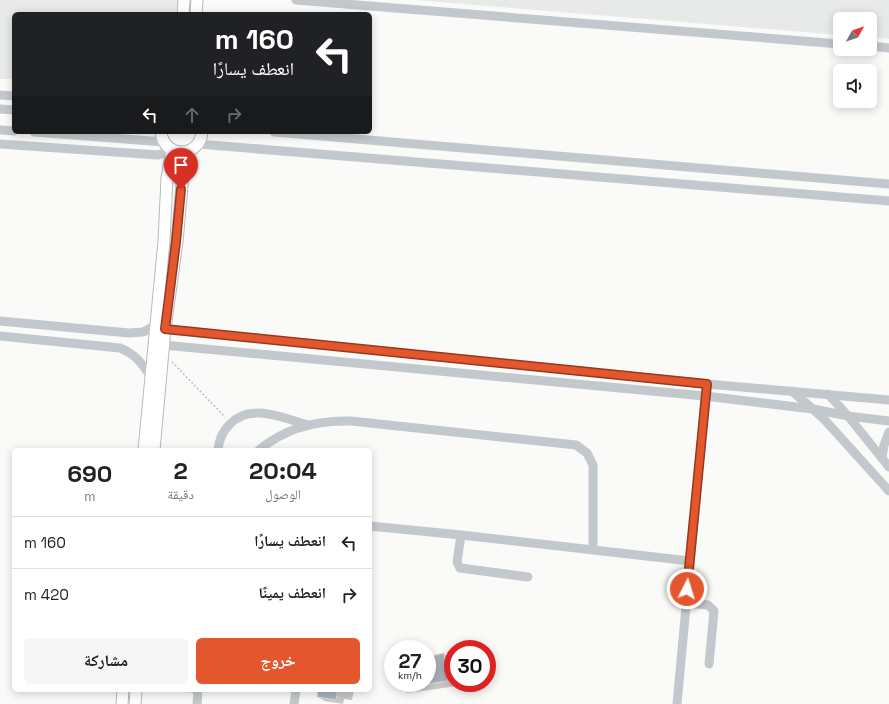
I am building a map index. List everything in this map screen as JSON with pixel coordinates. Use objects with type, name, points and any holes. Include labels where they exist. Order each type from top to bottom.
[{"type":"main road","points":[[183,12],[184,0]]},
{"type":"main road","points":[[196,12],[197,0]]},
{"type":"main road","points":[[166,143],[181,152],[185,152],[198,144],[201,134]]},
{"type":"main road","points":[[145,448],[150,434],[163,349],[160,327],[167,178],[166,143]]},
{"type":"main road","points":[[154,448],[150,434],[150,376],[176,242],[185,152]]},
{"type":"main road","points":[[164,241],[176,242]]},
{"type":"main road","points":[[122,704],[123,692]]},
{"type":"main road","points":[[135,704],[136,692]]},
{"type":"street","points":[[296,0],[833,43]]},
{"type":"street","points":[[877,47],[889,48]]},
{"type":"street","points":[[0,95],[12,96]]},
{"type":"street","points":[[0,109],[12,110]]},
{"type":"street","points":[[0,130],[12,131]]},
{"type":"street","points":[[0,144],[158,155],[164,153],[166,143],[58,134]]},
{"type":"street","points":[[274,150],[275,134]]},
{"type":"street","points":[[299,134],[889,184]]},
{"type":"street","points":[[198,144],[889,201]]},
{"type":"street","points":[[669,182],[670,165]]},
{"type":"street","points":[[0,321],[122,333],[143,332],[160,327],[707,384],[889,400]]},
{"type":"street","points":[[120,348],[122,333]]},
{"type":"street","points":[[0,336],[120,348],[134,355],[140,360],[150,376]]},
{"type":"street","points":[[163,349],[706,396],[813,409],[848,416],[889,421]]},
{"type":"street","points":[[677,704],[707,384]]},
{"type":"street","points":[[792,391],[813,409],[889,491]]},
{"type":"street","points":[[828,394],[848,416],[889,467]]},
{"type":"street","points":[[218,448],[222,433],[230,423],[242,415],[255,412],[308,425]]},
{"type":"street","points":[[262,448],[283,434],[308,425],[335,421],[351,421],[570,443],[576,445],[587,453],[593,465],[593,550]]},
{"type":"street","points":[[882,458],[884,444],[889,432]]},
{"type":"street","points":[[372,526],[690,561]]},
{"type":"street","points":[[461,535],[457,562],[460,568],[528,577]]},
{"type":"street","points":[[686,604],[708,605],[714,611],[709,664]]},
{"type":"street","points":[[197,704],[198,692]]},
{"type":"street","points":[[294,704],[296,692]]},
{"type":"path","points":[[163,349],[230,423]]},
{"type":"shaded area","points":[[0,0],[178,0],[176,12],[12,12],[12,79],[0,79]]},
{"type":"shaded area","points":[[415,0],[889,0],[889,39],[877,38],[877,12],[833,12],[833,34]]},
{"type":"building","points":[[444,653],[444,682],[436,683],[436,655]]},
{"type":"building","points":[[318,692],[338,692],[336,700],[317,697]]},
{"type":"route","points":[[181,189],[165,329],[707,384],[687,589]]}]
